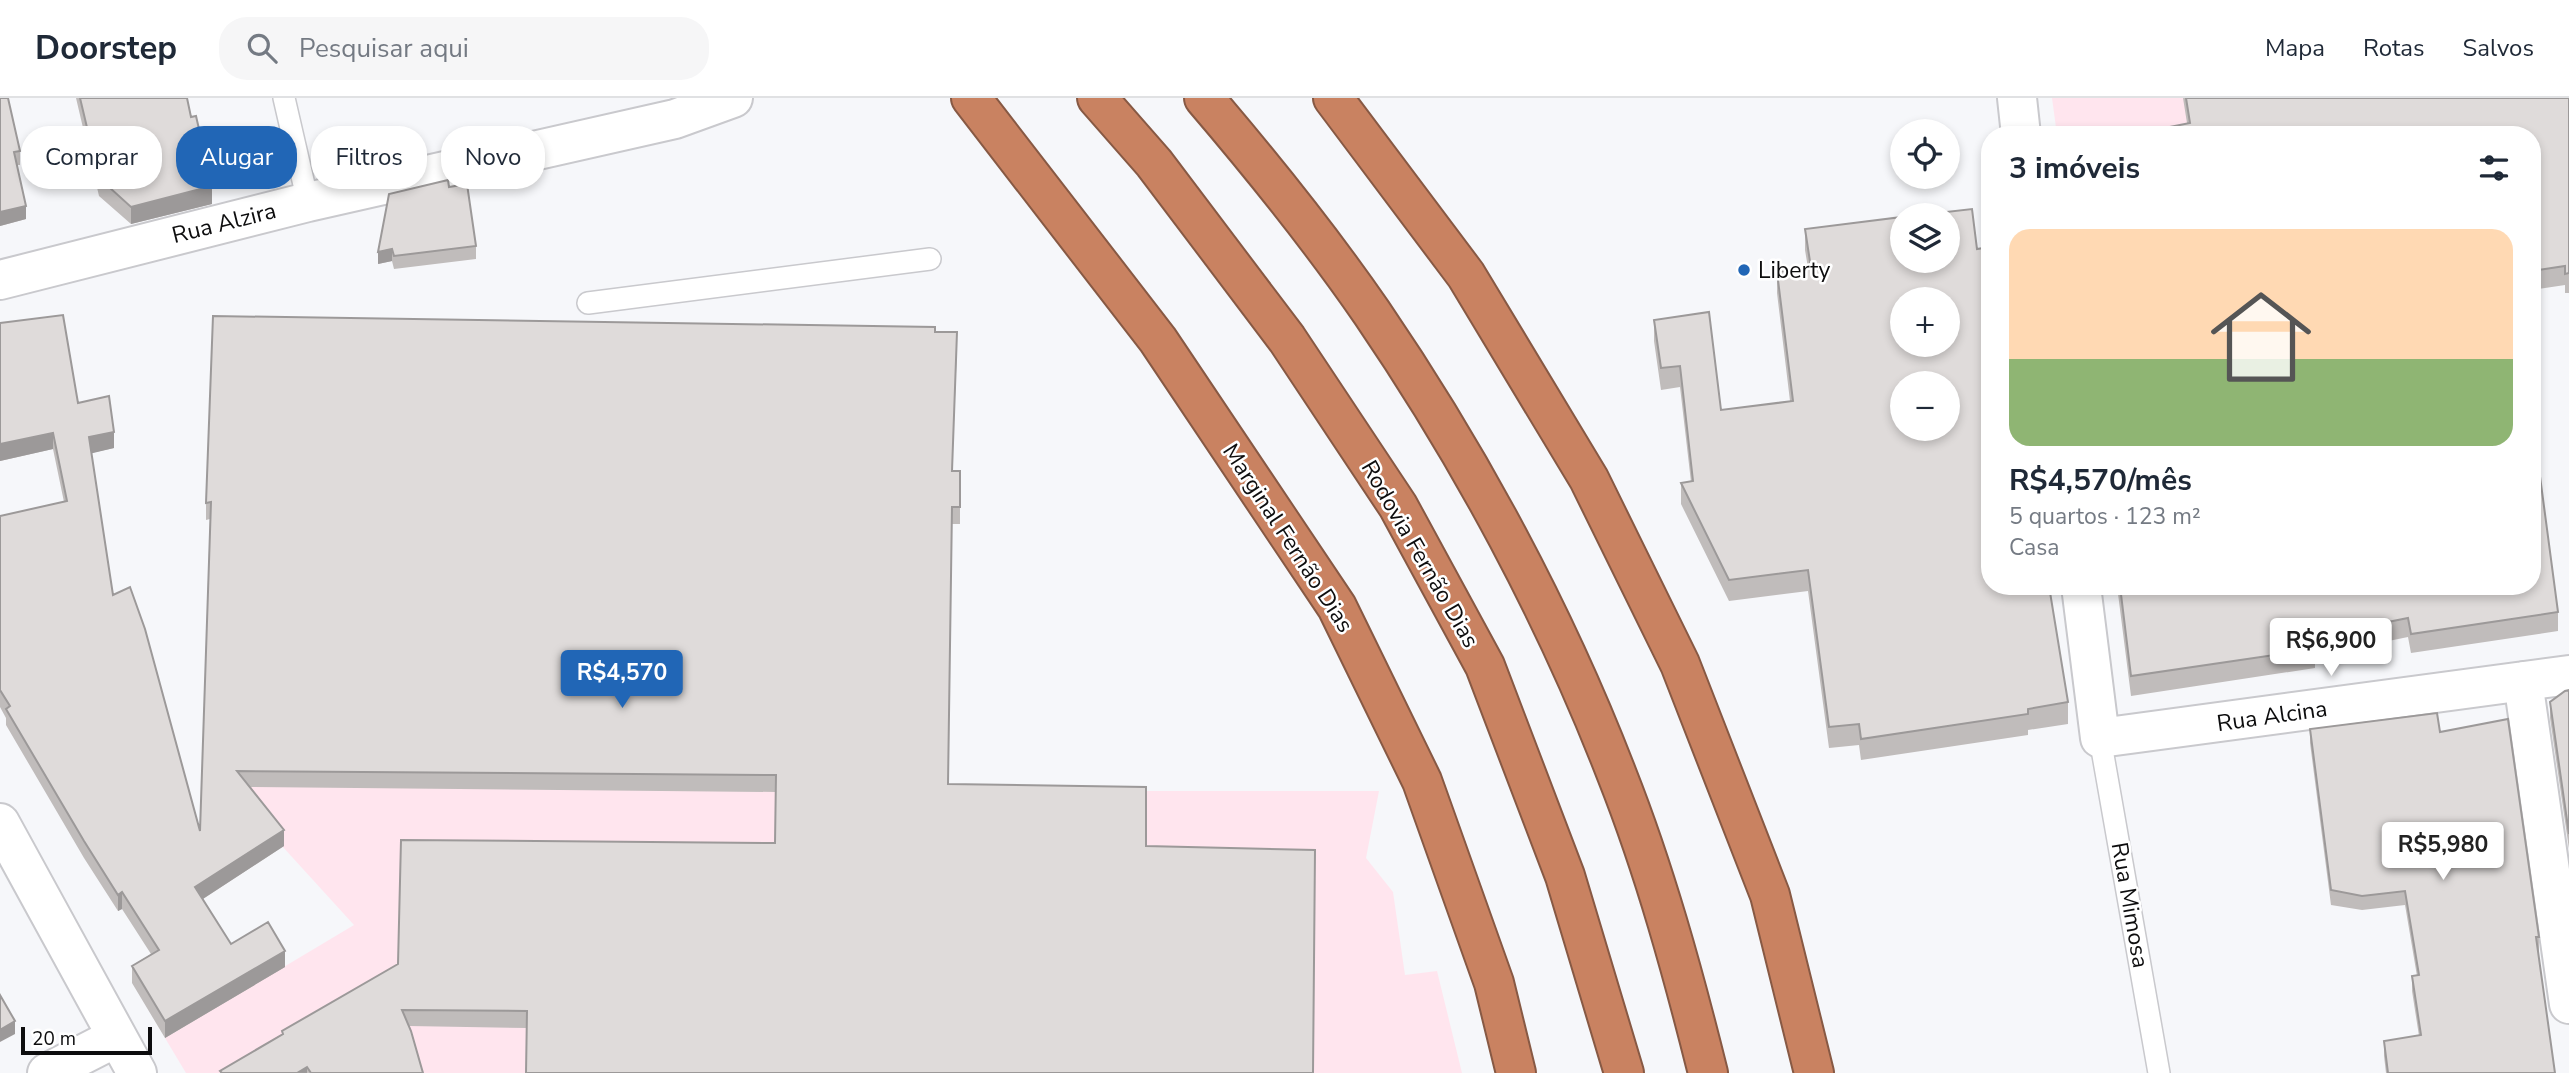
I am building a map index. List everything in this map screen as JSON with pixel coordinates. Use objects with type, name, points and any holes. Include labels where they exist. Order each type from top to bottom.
[{"type":"highway","name":"Marginal Fernão Dias","points":[[971,98],[1158,340],[1337,607],[1422,781],[1494,983],[1516,1073]]},
{"type":"highway","name":"Rodovia Fernão Dias","points":[[1097,98],[1154,163],[1287,339],[1398,506],[1485,666],[1565,876],[1624,1073]]},
{"type":"highway","points":[[1204,98],[1259,163],[1372,313],[1460,453],[1545,608],[1618,775],[1682,967],[1708,1073]]},
{"type":"highway","points":[[1332,98],[1466,275],[1589,479],[1680,664],[1770,895],[1814,1073]]},
{"type":"street","name":"Rua Alzira","points":[[0,280],[308,202],[675,119],[733,98]]},
{"type":"street","points":[[2017,98],[2020,126]]},
{"type":"street","points":[[2082,595],[2101,738]]},
{"type":"street","name":"Rua Alcina","points":[[2101,738],[2569,675]]},
{"type":"street","points":[[2523,681],[2569,1004]]},
{"type":"street","points":[[0,823],[137,1073]]},
{"type":"street","points":[[47,1073],[117,1037]]},
{"type":"lane","points":[[284,98],[308,202]]},
{"type":"lane","points":[[589,303],[930,259]]},
{"type":"lane","name":"Rua Mimosa","points":[[2101,738],[2159,1073]]},
{"type":"shaded area","points":[[2052,98],[2498,98],[2501,126],[2056,126]]},
{"type":"shaded area","points":[[220,778],[956,791],[1379,791],[1366,858],[1393,892],[1405,975],[1437,971],[1462,1073],[186,1073],[165,1038],[354,925]]},
{"type":"building","points":[[0,98],[8,98],[20,151],[14,152],[26,206],[0,212]]},
{"type":"building","points":[[80,98],[187,98],[191,117],[196,116],[198,126],[176,126],[176,189],[200,189],[131,207],[111,189],[162,189],[162,126],[87,126]]},
{"type":"building","points":[[2186,98],[2569,98],[2569,273],[2565,274],[2565,266],[2541,270],[2541,126],[2175,126],[2190,123]]},
{"type":"building","points":[[441,182],[441,189],[468,189],[476,246],[394,256],[392,249],[378,252],[389,194],[410,189],[427,189],[427,185]]},
{"type":"building","points":[[1972,209],[1977,249],[1981,248],[1981,595],[2050,595],[2068,702],[2028,709],[2028,714],[1861,739],[1859,724],[1829,727],[1808,570],[1729,580],[1681,483],[1693,481],[1680,366],[1661,368],[1654,320],[1709,312],[1721,410],[1793,401],[1777,272],[1811,268],[1805,229],[1890,218],[1890,273],[1960,273],[1960,210]]},
{"type":"building","points":[[63,315],[78,403],[109,396],[114,432],[89,437],[113,595],[130,587],[145,629],[200,831],[211,502],[206,503],[213,316],[935,327],[935,332],[957,332],[952,471],[960,471],[960,507],[952,507],[948,784],[1146,787],[1146,846],[1315,850],[1313,1073],[526,1073],[527,1011],[402,1010],[423,1073],[311,1073],[307,1067],[297,1073],[222,1073],[220,1071],[283,1034],[282,1031],[398,964],[401,840],[775,843],[776,775],[237,771],[284,830],[195,887],[231,944],[268,922],[285,951],[165,1021],[132,966],[159,950],[122,892],[118,895],[84,841],[6,709],[10,706],[0,690],[0,516],[67,501],[53,433],[0,444],[0,323]]},
{"type":"building","points":[[2541,484],[2558,612],[2411,634],[2408,618],[2313,637],[2315,649],[2131,676],[2121,595],[2541,595]]},
{"type":"building","points":[[2569,690],[2569,834],[2550,702]]},
{"type":"building","points":[[2437,713],[2440,732],[2508,719],[2555,1073],[2388,1073],[2384,1041],[2421,1035],[2412,976],[2419,975],[2405,891],[2362,896],[2331,890],[2310,729]]},
{"type":"building","points":[[0,995],[15,1021],[0,1030]]},
{"type":"place","name":"Liberty","points":[[1744,270]]}]
